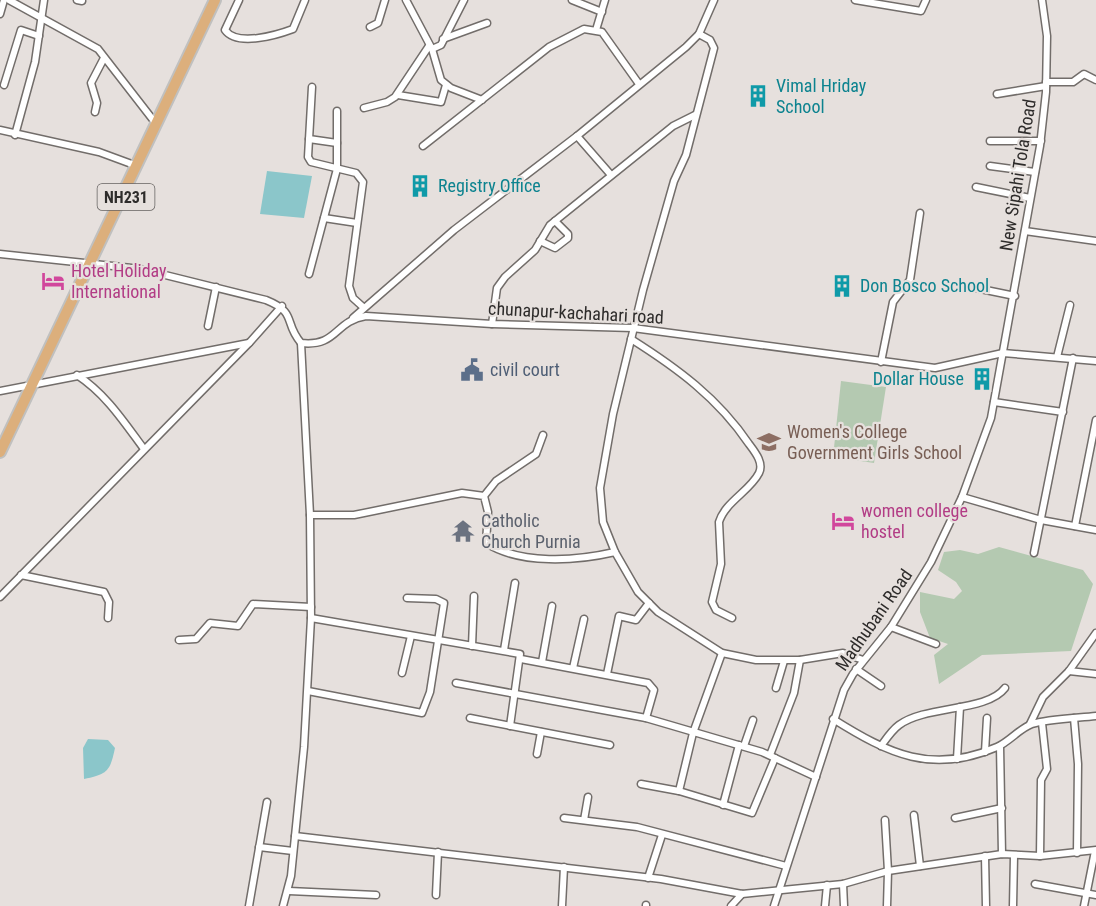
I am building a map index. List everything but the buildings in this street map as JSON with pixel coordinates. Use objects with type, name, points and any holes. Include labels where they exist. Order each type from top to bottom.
[{"type":"highway","name":"NH231","points":[[0,452],[138,167],[215,0]]},
{"type":"highway","name":"NH231","points":[[157,126],[221,0]]},
{"type":"street","points":[[0,14],[4,0]]},
{"type":"street","points":[[9,0],[91,44],[157,126]]},
{"type":"street","points":[[15,135],[35,62],[44,0]]},
{"type":"street","points":[[76,0],[82,1]]},
{"type":"street","points":[[239,0],[225,30],[232,36],[249,38],[293,29],[304,0]]},
{"type":"street","points":[[370,27],[378,23],[385,0]]},
{"type":"street","points":[[406,0],[431,48],[441,80],[446,85],[482,100]]},
{"type":"street","points":[[363,108],[387,102],[398,95],[431,48],[439,47],[464,0]]},
{"type":"street","points":[[572,0],[602,12]]},
{"type":"street","points":[[596,30],[605,0]]},
{"type":"street","points":[[300,343],[325,342],[335,336],[345,322],[454,230],[577,136],[699,34],[714,0]]},
{"type":"street","points":[[855,0],[892,4],[921,11],[926,0]]},
{"type":"street","name":"New Sipahi Tola Road","points":[[1002,353],[1015,296],[1041,141],[1046,84],[1044,2]]},
{"type":"street","points":[[444,39],[487,23]]},
{"type":"street","points":[[4,85],[21,30],[39,36]]},
{"type":"street","points":[[423,146],[549,47],[577,31],[596,30],[602,33],[639,84]]},
{"type":"street","points":[[699,34],[710,40],[714,48],[686,155],[674,181],[633,328],[613,414],[600,488],[603,522],[615,552],[639,592],[649,603],[670,620],[722,652],[756,660],[800,660],[843,653],[863,660]]},
{"type":"street","points":[[95,112],[97,103],[91,83],[104,58]]},
{"type":"street","points":[[997,94],[1046,84],[1073,82],[1088,74],[1096,80]]},
{"type":"street","points":[[398,95],[441,102],[446,85]]},
{"type":"street","points":[[312,87],[310,162],[356,173],[361,177],[349,286],[353,298],[363,307]]},
{"type":"street","points":[[309,274],[337,169],[338,111]]},
{"type":"street","points":[[492,324],[497,288],[505,277],[528,258],[555,221],[673,126],[695,115]]},
{"type":"street","points":[[0,130],[99,152],[138,167]]},
{"type":"street","points":[[577,136],[611,175]]},
{"type":"street","points":[[309,140],[337,143]]},
{"type":"street","points":[[990,141],[1041,141]]},
{"type":"street","points":[[990,166],[1035,172]]},
{"type":"street","points":[[976,188],[1030,198]]},
{"type":"street","points":[[881,362],[893,302],[910,280],[920,213]]},
{"type":"street","points":[[324,218],[357,223]]},
{"type":"street","points":[[540,241],[555,248],[568,238],[568,234],[555,221]]},
{"type":"street","points":[[1025,231],[1096,241]]},
{"type":"street","points":[[0,254],[141,269],[266,300],[282,306],[288,313],[300,343],[310,515],[311,618],[308,691],[295,836],[289,891],[283,906]]},
{"type":"street","points":[[208,326],[216,287]]},
{"type":"street","points":[[971,287],[1015,296]]},
{"type":"street","points":[[1057,357],[1070,305]]},
{"type":"street","points":[[0,597],[250,342],[282,306]]},
{"type":"street","name":"chunapur-kachahari road","points":[[352,318],[366,316],[492,324],[633,328],[935,368],[1002,353],[1096,361]]},
{"type":"street","points":[[631,339],[682,373],[707,393],[729,415],[759,458],[759,474],[719,522],[721,564],[712,602],[716,610],[732,618]]},
{"type":"street","points":[[0,391],[31,387],[77,375],[250,342]]},
{"type":"street","name":"Madhubani Road","points":[[774,906],[844,690],[856,669],[891,627],[932,562],[982,446],[994,402],[1002,353]]},
{"type":"street","points":[[1034,553],[1073,358]]},
{"type":"street","points":[[77,375],[94,386],[144,449]]},
{"type":"street","points":[[994,402],[1063,412]]},
{"type":"street","points":[[1075,526],[1096,420]]},
{"type":"street","points":[[484,496],[496,481],[536,454],[543,435]]},
{"type":"street","points":[[310,515],[354,515],[462,493],[484,496]]},
{"type":"street","points":[[484,496],[488,504],[486,543],[511,555],[534,559],[595,556],[615,552]]},
{"type":"street","points":[[962,496],[1041,520],[1096,530]]},
{"type":"street","points":[[21,575],[104,592],[109,602],[108,618]]},
{"type":"street","points":[[504,650],[515,583]]},
{"type":"street","points":[[472,646],[474,596]]},
{"type":"street","points":[[308,691],[422,713],[430,692],[436,642],[444,603],[436,599],[407,598]]},
{"type":"street","points":[[607,674],[619,616],[636,620],[649,603]]},
{"type":"street","points":[[179,640],[196,639],[210,623],[238,626],[253,604],[311,607]]},
{"type":"street","points":[[542,662],[552,606]]},
{"type":"street","points":[[311,618],[436,642],[520,654],[510,726]]},
{"type":"street","points":[[573,668],[584,619]]},
{"type":"street","points":[[891,627],[936,644]]},
{"type":"street","points":[[834,719],[881,746],[917,760],[957,759],[985,752],[1000,746],[1030,724],[1043,697],[1069,671],[1096,633]]},
{"type":"street","points":[[402,673],[411,636]]},
{"type":"street","points":[[679,791],[693,731],[722,652]]},
{"type":"street","points":[[521,659],[607,674],[652,686],[653,697],[646,718]]},
{"type":"street","points":[[641,784],[679,791],[745,812],[754,811],[794,693],[800,660]]},
{"type":"street","points":[[776,688],[784,661]]},
{"type":"street","points":[[856,669],[881,686]]},
{"type":"street","points":[[1069,671],[1096,674]]},
{"type":"street","points":[[456,683],[646,718],[772,756],[816,777]]},
{"type":"street","points":[[881,746],[903,722],[928,712],[960,707],[995,697],[1005,688]]},
{"type":"street","points":[[957,759],[960,707]]},
{"type":"street","points":[[1030,724],[1096,716]]},
{"type":"street","points":[[470,718],[610,745]]},
{"type":"street","points":[[985,752],[987,718]]},
{"type":"street","points":[[1074,718],[1078,773],[1077,853]]},
{"type":"street","points":[[723,805],[741,746],[753,720]]},
{"type":"street","points":[[1040,856],[1041,780],[1047,769],[1042,723]]},
{"type":"street","points":[[537,754],[541,732]]},
{"type":"street","points":[[1000,746],[1002,854]]},
{"type":"street","points":[[584,820],[588,797]]},
{"type":"street","points":[[249,906],[267,802]]},
{"type":"street","points":[[954,818],[1002,808]]},
{"type":"street","points":[[914,815],[920,866]]},
{"type":"street","points":[[564,818],[637,826],[662,835],[786,866]]},
{"type":"street","points":[[885,820],[888,871],[886,906]]},
{"type":"street","points":[[648,878],[662,835]]},
{"type":"street","points":[[295,836],[564,867],[742,894],[843,884],[888,871],[985,856],[1002,854],[1040,856],[1095,850],[1084,906]]},
{"type":"street","points":[[259,847],[293,851]]},
{"type":"street","points":[[436,895],[438,852]]},
{"type":"street","points":[[985,856],[986,906]]},
{"type":"street","points":[[1013,906],[1014,856]]},
{"type":"street","points":[[562,906],[564,867]]},
{"type":"street","points":[[843,884],[844,906]]},
{"type":"street","points":[[1035,884],[1096,895]]},
{"type":"street","points":[[825,906],[827,885]]},
{"type":"street","points":[[289,891],[376,895]]},
{"type":"street","points":[[731,906],[742,894]]},
{"type":"green space","points":[[841,381],[886,387],[874,463],[833,457]]},
{"type":"green space","points":[[999,547],[1083,570],[1093,584],[1071,651],[982,655],[939,684],[934,655],[948,644],[930,638],[920,612],[920,592],[954,599],[962,591],[956,582],[938,570],[944,552],[960,550],[978,554]]},
{"type":"water","points":[[267,171],[312,176],[304,218],[260,214]]},
{"type":"water","points":[[88,739],[108,740],[115,748],[107,770],[84,779],[83,748]]},
{"type":"place","name":"Vimal Hriday School","points":[[758,96]]},
{"type":"place","name":"Registry Office","points":[[420,186]]},
{"type":"place","name":"Hotel Holiday International","points":[[53,281]]},
{"type":"place","name":"Don Bosco School","points":[[842,286]]},
{"type":"place","name":"civil court","points":[[472,370]]},
{"type":"place","name":"Dollar House","points":[[982,379]]},
{"type":"place","name":"Women's College Government Girls School","points":[[769,442]]},
{"type":"place","name":"women college hostel","points":[[843,521]]},
{"type":"place","name":"Catholic Church Purnia","points":[[463,531]]}]
